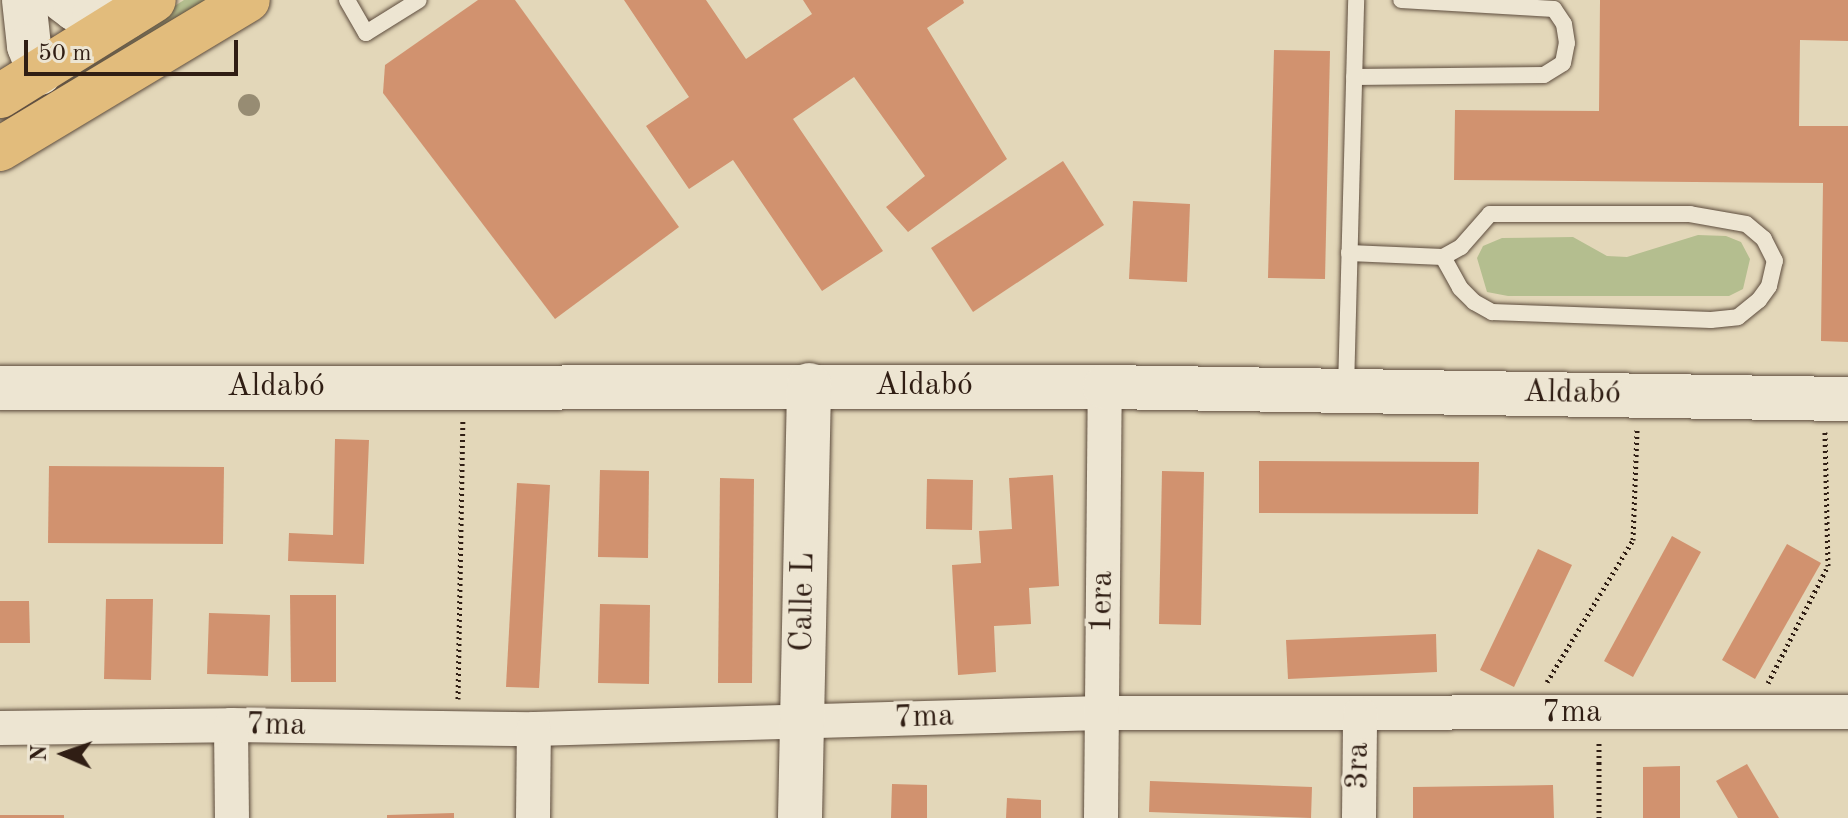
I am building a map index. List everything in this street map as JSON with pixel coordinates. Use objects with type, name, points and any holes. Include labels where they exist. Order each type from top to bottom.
[{"type":"highway","points":[[0,149],[248,0]]},
{"type":"highway","points":[[0,96],[140,9]]},
{"type":"highway","points":[[40,73],[55,117]]},
{"type":"main road","points":[[0,49],[12,0]]},
{"type":"main road","points":[[24,0],[29,46],[40,73]]},
{"type":"main road","points":[[39,0],[44,39],[40,73]]},
{"type":"main road","points":[[63,0],[84,12],[140,9]]},
{"type":"main road","name":"Aldabó","points":[[0,388],[809,385],[1836,399]]},
{"type":"main road","name":"Calle L","points":[[800,818],[809,385]]},
{"type":"street","name":"1era","points":[[1101,818],[1105,387]]},
{"type":"street","name":"7ma","points":[[0,728],[231,725],[534,729],[1102,713],[1848,712]]},
{"type":"street","name":"3ra","points":[[1359,818],[1360,714]]},
{"type":"street","points":[[231,725],[232,818]]},
{"type":"street","points":[[533,818],[534,729]]},
{"type":"lane","points":[[347,0],[366,33],[419,0]]},
{"type":"lane","points":[[1346,391],[1356,0]]},
{"type":"lane","points":[[1354,77],[1544,75],[1563,63],[1567,43],[1564,24],[1554,9],[1401,0]]},
{"type":"lane","points":[[1349,253],[1443,257],[1461,247],[1490,214],[1690,214],[1746,224],[1764,239],[1775,261],[1769,286],[1759,300],[1738,317],[1711,320],[1492,312],[1474,302],[1460,288],[1443,257]]},
{"type":"path","points":[[457,728],[463,386]]},
{"type":"path","points":[[1529,713],[1633,540],[1638,396]]},
{"type":"path","points":[[1753,712],[1828,566],[1836,399]]},
{"type":"path","points":[[1599,818],[1600,713]]},
{"type":"green space","points":[[184,0],[218,0],[64,93],[60,79]]},
{"type":"green space","points":[[1698,235],[1726,236],[1741,242],[1750,259],[1743,289],[1729,296],[1508,296],[1487,292],[1477,258],[1483,246],[1502,238],[1573,237],[1607,256],[1627,257]]},
{"type":"building","points":[[478,0],[515,0],[679,227],[555,319],[383,93],[385,65]]},
{"type":"building","points":[[624,0],[706,0],[746,59],[812,14],[803,0],[963,0],[964,3],[927,28],[1007,159],[908,232],[886,207],[925,176],[854,77],[793,119],[883,251],[822,291],[733,160],[689,189],[646,126],[689,97]]},
{"type":"building","points":[[1600,0],[1848,0],[1848,41],[1800,40],[1799,126],[1848,126],[1848,342],[1821,341],[1823,183],[1454,180],[1455,110],[1599,111]]},
{"type":"building","points":[[1274,50],[1330,51],[1325,279],[1268,278]]},
{"type":"building","points":[[1063,161],[1104,225],[973,312],[931,248]]},
{"type":"building","points":[[1133,201],[1190,204],[1187,282],[1129,279]]},
{"type":"building","points":[[335,439],[369,440],[364,564],[288,561],[289,533],[333,535]]},
{"type":"building","points":[[1259,461],[1479,462],[1478,514],[1259,513]]},
{"type":"building","points":[[49,466],[224,467],[223,544],[48,543]]},
{"type":"building","points":[[600,470],[649,471],[648,558],[598,557]]},
{"type":"building","points":[[1162,471],[1204,472],[1201,625],[1159,624]]},
{"type":"building","points":[[1053,475],[1059,586],[1029,588],[1031,624],[994,626],[996,672],[958,675],[952,565],[981,563],[979,531],[1012,529],[1009,478]]},
{"type":"building","points":[[720,478],[754,479],[752,683],[718,683]]},
{"type":"building","points":[[927,479],[973,480],[972,530],[926,529]]},
{"type":"building","points":[[517,483],[550,485],[539,688],[506,687]]},
{"type":"building","points":[[1672,536],[1701,552],[1633,677],[1604,661]]},
{"type":"building","points":[[1787,544],[1821,563],[1755,679],[1722,660]]},
{"type":"building","points":[[1538,549],[1572,565],[1514,687],[1480,670]]},
{"type":"building","points":[[290,595],[336,595],[336,682],[291,682]]},
{"type":"building","points":[[106,599],[153,599],[151,680],[104,679]]},
{"type":"building","points":[[0,601],[29,601],[30,643],[0,643]]},
{"type":"building","points":[[600,604],[650,605],[649,684],[598,683]]},
{"type":"building","points":[[209,613],[270,615],[268,676],[207,674]]},
{"type":"building","points":[[1436,634],[1437,672],[1288,679],[1286,640]]},
{"type":"building","points":[[1747,764],[1779,818],[1738,818],[1716,781]]},
{"type":"building","points":[[1680,766],[1680,818],[1643,818],[1643,767]]},
{"type":"building","points":[[1150,781],[1312,787],[1311,818],[1149,812]]},
{"type":"building","points":[[892,784],[927,785],[927,818],[891,818]]},
{"type":"building","points":[[1553,785],[1554,818],[1413,818],[1413,787]]},
{"type":"building","points":[[1007,798],[1041,800],[1041,818],[1006,818]]},
{"type":"building","points":[[454,813],[454,818],[387,818],[387,815]]},
{"type":"building","points":[[0,815],[64,815],[64,818],[0,818]]}]
